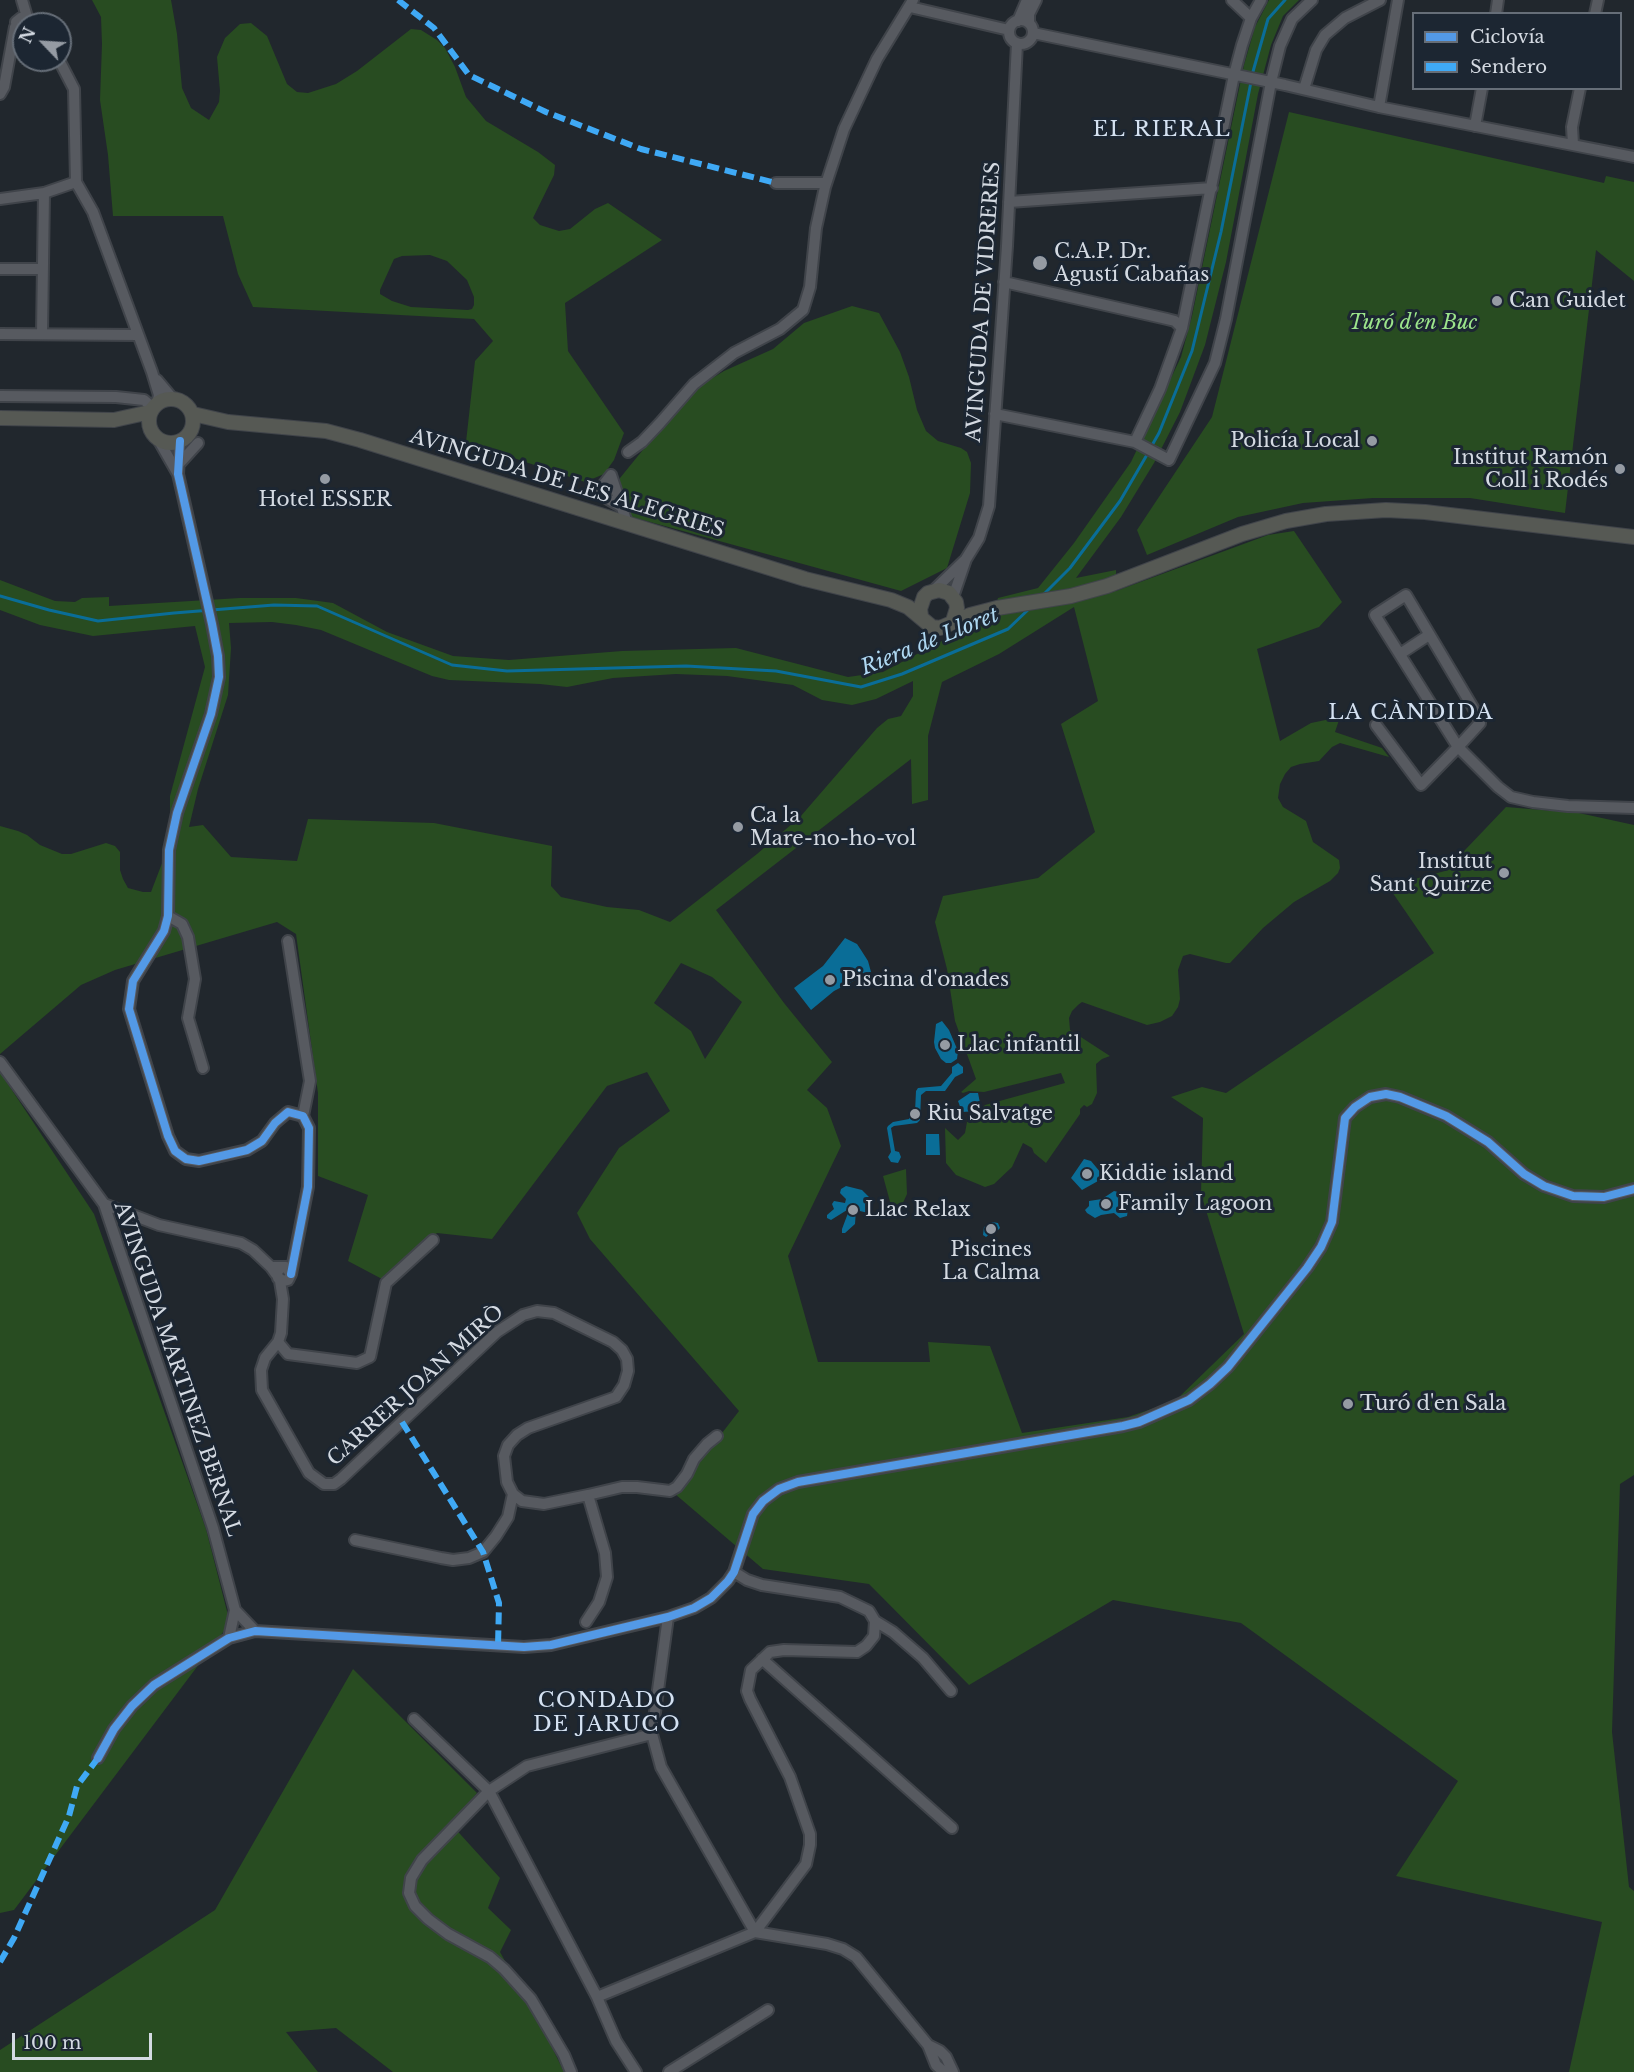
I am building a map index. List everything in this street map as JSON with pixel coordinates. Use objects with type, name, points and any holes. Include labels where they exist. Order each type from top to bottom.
[{"type":"main road","points":[[0,418],[114,420],[136,424],[170,443],[189,439],[194,422],[193,414],[183,401],[174,399],[163,400],[153,408],[114,420]]},
{"type":"main road","points":[[153,408],[149,420],[155,435]]},
{"type":"main road","name":"AVINGUDA DE LES ALEGRIES","points":[[193,414],[228,422],[326,431],[805,579],[891,600]]},
{"type":"main road","name":"AVINGUDA DE LES ALEGRIES","points":[[189,439],[228,422]]},
{"type":"main road","points":[[891,600],[908,607],[932,627],[940,628],[953,621],[997,608],[1071,597],[1107,586],[1242,534],[1287,521],[1326,514],[1386,510],[1425,512],[1634,537]]},
{"type":"main road","points":[[891,600],[944,591],[955,599],[997,608]]},
{"type":"main road","points":[[921,616],[920,609],[928,594]]},
{"type":"main road","points":[[953,621],[957,608],[955,599]]},
{"type":"street","points":[[1027,0],[1026,26],[1030,40],[1024,44],[1017,43],[1011,39],[1009,30],[1012,24],[1026,26],[1379,106],[1634,157]]},
{"type":"street","points":[[1026,26],[1035,0]]},
{"type":"street","points":[[1232,0],[1251,18]]},
{"type":"street","points":[[1137,443],[1163,381],[1182,327],[1242,45],[1251,18],[1261,0]]},
{"type":"street","points":[[995,414],[1137,443],[1164,458],[1215,363],[1226,319],[1267,81],[1288,26],[1297,13],[1312,0]]},
{"type":"street","points":[[1304,89],[1316,50],[1325,35],[1345,18],[1380,0]]},
{"type":"street","points":[[1379,106],[1398,0]]},
{"type":"street","points":[[628,452],[654,430],[694,384],[734,353],[780,330],[803,310],[810,286],[816,228],[826,183],[853,108],[877,59],[912,4],[1009,30]]},
{"type":"street","name":"AVINGUDA DE VIDRERES","points":[[928,594],[966,559],[979,538],[988,506],[1004,282],[1017,43]]},
{"type":"street","points":[[0,94],[4,87],[12,50]]},
{"type":"street","points":[[0,396],[116,397],[144,400],[153,408],[159,395],[93,212],[76,182],[74,89],[65,72]]},
{"type":"street","points":[[1475,126],[1482,90]]},
{"type":"street","points":[[1573,144],[1572,127],[1580,90]]},
{"type":"street","points":[[0,199],[44,192],[76,182]]},
{"type":"street","points":[[776,183],[826,183]]},
{"type":"street","points":[[1009,202],[1212,188]]},
{"type":"street","points":[[42,334],[44,192]]},
{"type":"street","points":[[0,269],[43,269]]},
{"type":"street","points":[[1004,282],[1175,321],[1182,327]]},
{"type":"street","points":[[0,334],[138,335]]},
{"type":"street","points":[[152,372],[160,386],[174,399]]},
{"type":"street","points":[[155,435],[179,469],[212,624],[219,677],[211,714],[177,813],[169,850],[168,916],[164,931],[133,981],[129,1009],[168,1136],[175,1151],[186,1160],[198,1161],[247,1150],[262,1142],[275,1122],[288,1112],[303,1116],[310,1082],[288,941]]},
{"type":"street","points":[[179,469],[189,439]]},
{"type":"street","points":[[179,469],[189,439]]},
{"type":"street","points":[[622,507],[597,493],[611,475],[622,507],[627,523]]},
{"type":"street","name":"AVINGUDA DE VIDRERES","points":[[955,599],[966,559]]},
{"type":"street","points":[[1376,725],[1421,785],[1458,747],[1480,723],[1406,595],[1375,615],[1458,747],[1498,787],[1511,797],[1533,802],[1568,806],[1634,808]]},
{"type":"street","points":[[1400,654],[1429,635]]},
{"type":"street","points":[[168,916],[182,924],[188,938],[195,979],[188,1018],[203,1068]]},
{"type":"street","name":"AVINGUDA MARTINEZ BERNAL","points":[[0,1062],[104,1204],[213,1528],[235,1610],[229,1638]]},
{"type":"street","points":[[98,1758],[114,1729],[154,1685],[229,1638],[255,1631],[524,1647],[551,1646],[669,1617],[711,1598],[728,1581],[734,1572],[753,1514],[763,1501],[779,1490],[798,1482],[1139,1422],[1189,1400],[1228,1367],[1308,1268],[1321,1247],[1332,1222],[1345,1118],[1370,1096],[1393,1095],[1446,1116],[1488,1142],[1524,1174],[1544,1186],[1573,1196],[1604,1197],[1634,1189]]},
{"type":"street","name":"CARRER JOAN MIRÒ","points":[[303,1116],[309,1128],[308,1186],[294,1258],[282,1273],[281,1333],[278,1342],[265,1358],[261,1370],[262,1390],[309,1473],[324,1484],[334,1484],[497,1332],[523,1315],[537,1311],[554,1313],[614,1342],[627,1359],[628,1371],[624,1385],[616,1397],[528,1428],[507,1445],[504,1456],[507,1482],[513,1494]]},
{"type":"street","points":[[104,1204],[159,1225],[241,1243],[282,1273]]},
{"type":"street","points":[[278,1342],[288,1354],[357,1363],[370,1357],[386,1283],[433,1240]]},
{"type":"street","points":[[355,1540],[453,1560],[469,1558],[483,1552],[496,1536],[508,1517],[513,1494],[522,1501],[544,1504],[622,1487],[670,1491],[677,1487],[700,1452],[717,1437]]},
{"type":"street","points":[[572,1641],[598,1602],[607,1577],[605,1553],[588,1495]]},
{"type":"street","points":[[734,1572],[762,1585],[840,1597],[869,1611],[875,1621],[893,1632],[923,1658],[951,1691]]},
{"type":"street","name":"AVINGUDA MARTINEZ BERNAL","points":[[235,1610],[255,1631]]},
{"type":"street","points":[[669,1617],[652,1734],[662,1767],[755,1932]]},
{"type":"street","points":[[597,1998],[755,1932],[806,1864],[810,1834],[790,1777],[747,1691],[751,1670],[770,1652],[784,1650],[857,1652],[874,1636],[875,1621]]},
{"type":"street","points":[[586,1622],[591,1636]]},
{"type":"street","points":[[762,1659],[952,1828]]},
{"type":"street","points":[[414,1719],[489,1791],[597,1998],[616,2041],[636,2072]]},
{"type":"street","points":[[570,2072],[531,1999],[490,1958],[448,1934],[415,1906],[409,1893],[411,1878],[422,1860],[489,1791],[527,1766],[652,1734]]},
{"type":"street","points":[[755,1932],[827,1944],[843,1949],[856,1957],[928,2045],[936,2065],[944,2072]]},
{"type":"street","points":[[669,2072],[768,2010]]},
{"type":"street","points":[[928,2045],[946,2056],[953,2072]]},
{"type":"green space","points":[[92,0],[171,0],[182,88],[191,108],[209,120],[219,102],[217,57],[225,38],[240,24],[251,23],[267,36],[287,84],[297,92],[308,93],[336,84],[357,71],[411,29],[421,30],[445,48],[466,97],[486,121],[538,152],[555,165],[554,175],[533,218],[540,225],[559,231],[570,229],[595,209],[608,203],[662,240],[565,303],[568,351],[624,433],[614,460],[604,474],[585,482],[466,442],[475,361],[493,341],[474,319],[253,307],[238,274],[223,216],[113,216],[108,155],[100,100],[101,17]],"holes":[[[430,255],[447,261],[467,280],[474,297],[472,309],[411,307],[392,301],[380,294],[394,259],[402,256]]]},
{"type":"green space","points":[[1269,0],[1299,0],[1283,16],[1271,45],[1258,94],[1226,262],[1205,345],[1180,412],[1154,463],[1121,517],[1076,578],[1116,570],[1116,591],[1268,535],[1294,531],[1342,602],[1319,627],[1257,649],[1280,741],[1311,723],[1340,717],[1335,732],[1382,748],[1389,757],[1340,743],[1332,747],[1319,761],[1291,767],[1280,784],[1278,798],[1283,807],[1306,821],[1313,842],[1339,860],[1338,873],[1330,881],[1294,902],[1263,928],[1230,963],[1190,954],[1183,956],[1178,970],[1180,999],[1172,1016],[1147,1025],[1082,1002],[1078,1005],[1069,1018],[1070,1030],[1110,1056],[1096,1064],[1097,1093],[1092,1104],[1087,1107],[1084,1105],[1080,1109],[1080,1114],[1046,1163],[1034,1153],[1032,1148],[1023,1143],[1012,1167],[994,1184],[985,1187],[956,1175],[946,1163],[945,1128],[958,1140],[965,1133],[967,1122],[974,1122],[977,1113],[985,1105],[1065,1083],[1061,1073],[984,1092],[961,1092],[976,1079],[955,1021],[947,969],[935,922],[943,896],[1038,878],[1095,832],[1061,724],[1098,701],[1074,607],[999,654],[942,682],[928,736],[928,800],[912,804],[911,759],[716,910],[784,1003],[832,1062],[807,1090],[827,1108],[841,1146],[788,1256],[818,1362],[930,1362],[928,1342],[990,1346],[1022,1433],[1128,1417],[1175,1401],[1244,1334],[1201,1194],[1203,1118],[1171,1097],[1202,1087],[1226,1093],[1434,953],[1388,886],[1445,871],[1506,807],[1579,813],[1634,825],[1634,1475],[1620,1484],[1612,1732],[1629,1887],[1634,1891],[1634,2072],[1569,2072],[1602,1922],[1396,1876],[1458,1781],[1241,1623],[1113,1600],[969,1685],[869,1584],[763,1569],[675,1494],[739,1411],[590,1239],[577,1213],[619,1148],[670,1111],[647,1072],[607,1086],[492,1239],[437,1233],[382,1279],[348,1261],[368,1195],[318,1176],[318,1093],[296,934],[277,922],[115,970],[81,985],[0,1054],[0,826],[27,835],[40,845],[62,854],[71,854],[106,843],[115,846],[120,852],[120,870],[128,888],[151,892],[164,858],[170,832],[170,796],[205,667],[195,626],[93,636],[40,625],[0,610],[0,580],[55,601],[75,602],[82,598],[109,597],[109,606],[240,598],[296,598],[333,603],[387,632],[453,656],[509,660],[622,651],[736,648],[848,677],[883,672],[993,614],[998,598],[1038,588],[1074,543],[1131,462],[1181,357],[1192,316],[1244,65],[1255,27]],"holes":[[[272,622],[321,630],[432,676],[449,680],[567,687],[613,678],[676,674],[727,676],[793,685],[822,700],[852,705],[876,699],[913,681],[913,696],[901,716],[888,719],[877,728],[800,817],[670,922],[639,910],[607,907],[561,897],[551,886],[552,846],[434,823],[308,819],[297,861],[231,857],[203,825],[189,827],[198,789],[228,695],[231,648],[229,623]],[[681,963],[712,977],[742,1002],[705,1059],[691,1031],[654,1003]]]},
{"type":"green space","name":"Turó d'en Buc","points":[[1289,112],[1604,183],[1606,176],[1634,182],[1634,281],[1596,250],[1565,513],[1470,498],[1373,498],[1303,503],[1238,517],[1147,555],[1137,530],[1212,417]]},
{"type":"green space","points":[[852,306],[879,313],[900,352],[917,410],[926,431],[938,441],[967,452],[971,463],[970,493],[947,568],[901,591],[632,517],[620,492],[620,478],[690,392],[724,371],[773,349],[804,323]]},
{"type":"green space","points":[[0,1072],[94,1214],[206,1529],[230,1623],[14,1910],[0,1913]]},
{"type":"green space","points":[[906,1169],[907,1194],[895,1220],[883,1176]]},
{"type":"green space","points":[[353,1669],[477,1793],[451,1824],[500,1878],[488,1908],[511,1930],[500,1952],[564,2072],[393,2072],[336,2028],[286,2032],[318,2072],[0,2072],[0,2050],[215,1910]]},
{"type":"water","name":"Piscina d'onades","points":[[845,938],[857,944],[868,961],[871,972],[834,991],[811,1010],[794,988],[823,966]]},
{"type":"water","name":"Llac infantil","points":[[942,1021],[949,1030],[958,1051],[957,1059],[951,1063],[946,1063],[941,1059],[935,1048],[936,1024]]},
{"type":"water","name":"Riu Salvatge","points":[[958,1063],[963,1067],[963,1073],[955,1077],[945,1091],[926,1091],[921,1095],[920,1120],[917,1123],[891,1128],[895,1151],[899,1152],[901,1157],[898,1163],[891,1162],[888,1157],[891,1152],[888,1126],[893,1122],[909,1119],[909,1114],[915,1112],[918,1088],[941,1086],[952,1073],[952,1067]]},
{"type":"water","points":[[970,1093],[978,1093],[981,1108],[977,1111],[962,1112],[958,1101]]},
{"type":"water","points":[[926,1134],[939,1134],[940,1155],[926,1155]]},
{"type":"water","name":"Kiddie island","points":[[1084,1159],[1091,1161],[1101,1173],[1098,1181],[1082,1190],[1071,1178]]},
{"type":"water","name":"Llac Relax","points":[[846,1186],[862,1190],[872,1200],[873,1206],[868,1213],[856,1210],[855,1224],[842,1233],[847,1210],[831,1220],[827,1218],[827,1215],[834,1209],[832,1204],[834,1201],[845,1203],[846,1199],[840,1193],[841,1189]]},
{"type":"water","name":"Family Lagoon","points":[[1114,1191],[1122,1193],[1122,1201],[1128,1209],[1127,1216],[1120,1218],[1114,1213],[1095,1218],[1087,1213],[1085,1210],[1089,1206],[1089,1201],[1102,1199]]},
{"type":"water","name":"Piscines La Calma","points":[[992,1222],[998,1223],[1000,1228],[986,1237],[983,1235],[984,1227]]},
{"type":"waterway","name":"Riera de Lloret","points":[[1252,75],[1268,19],[1285,0]]},
{"type":"waterway","name":"Riera de Lloret","points":[[1151,447],[1159,433],[1192,351],[1221,232],[1251,82]]},
{"type":"waterway","name":"Riera de Lloret","points":[[1042,596],[1070,568],[1120,501],[1148,453]]},
{"type":"waterway","name":"Riera de Lloret","points":[[0,596],[98,621],[274,605],[317,606],[452,665],[507,671],[686,666],[776,671],[861,687],[902,674],[1008,629],[1031,607]]},
{"type":"marked path","points":[[398,0],[434,28],[469,75],[546,112],[641,149],[776,183]]},
{"type":"marked path","points":[[402,1422],[483,1552],[499,1603],[498,1646]]},
{"type":"marked path","points":[[0,1962],[14,1938],[69,1816],[77,1786],[98,1758]]},
{"type":"cycle path","points":[[180,441],[178,474],[212,624],[219,677],[211,714],[177,813],[169,850],[168,916],[164,931],[133,981],[129,1009],[168,1136],[175,1151],[186,1159],[199,1161],[247,1150],[262,1141],[275,1123],[288,1112],[303,1116],[309,1128],[308,1187],[291,1274]]},
{"type":"cycle path","points":[[98,1758],[114,1729],[132,1706],[154,1685],[229,1638],[255,1631],[524,1647],[551,1645],[668,1617],[694,1608],[711,1598],[728,1581],[734,1572],[753,1514],[763,1501],[779,1489],[798,1482],[1123,1426],[1139,1422],[1189,1400],[1228,1367],[1321,1247],[1332,1222],[1345,1118],[1355,1107],[1370,1097],[1386,1094],[1400,1097],[1446,1116],[1488,1142],[1524,1174],[1544,1186],[1573,1196],[1604,1197],[1634,1189]]},
{"type":"place","name":"C.A.P. Dr. Agustí Cabañas","points":[[1040,263]]},
{"type":"place","name":"Can Guidet","points":[[1497,301]]},
{"type":"place","name":"Policía Local","points":[[1372,441]]},
{"type":"place","name":"Institut Ramón Coll i Rodés","points":[[1620,469]]},
{"type":"place","name":"Hotel ESSER","points":[[325,479]]},
{"type":"place","name":"Ca la Mare-no-ho-vol","points":[[738,827]]},
{"type":"place","name":"Institut Sant Quirze","points":[[1504,873]]},
{"type":"place","name":"Piscina d'onades","points":[[830,980]]},
{"type":"place","name":"Llac infantil","points":[[945,1045]]},
{"type":"place","name":"Riu Salvatge","points":[[915,1114]]},
{"type":"place","name":"Kiddie island","points":[[1087,1174]]},
{"type":"place","name":"Family Lagoon","points":[[1106,1204]]},
{"type":"place","name":"Llac Relax","points":[[853,1210]]},
{"type":"place","name":"Piscines La Calma","points":[[991,1229]]},
{"type":"place","name":"Turó d'en Sala","points":[[1348,1404]]},
{"type":"district","name":"EL RIERAL","points":[[1162,130]]},
{"type":"district","name":"LA CÀNDIDA","points":[[1411,713]]},
{"type":"district","name":"CONDADO DE JARUCO","points":[[607,1713]]}]
